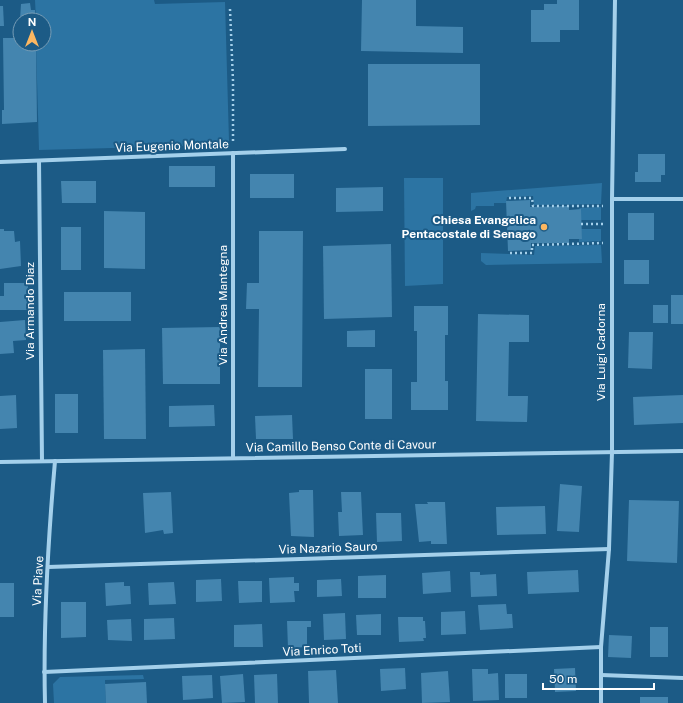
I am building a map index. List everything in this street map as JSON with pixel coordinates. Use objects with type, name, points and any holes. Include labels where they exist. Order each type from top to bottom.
[{"type":"street","name":"Via Luigi Cadorna","points":[[601,703],[601,647],[609,549],[612,452],[612,199],[615,0]]},
{"type":"street","name":"Via Eugenio Montale","points":[[0,162],[345,149]]},
{"type":"street","name":"Via Andrea Mantegna","points":[[232,153],[233,458]]},
{"type":"street","name":"Via Armando Diaz","points":[[39,161],[42,461]]},
{"type":"street","points":[[612,199],[683,199]]},
{"type":"street","name":"Via Camillo Benso Conte di Cavour","points":[[0,462],[683,451]]},
{"type":"street","name":"Via Piave","points":[[45,703],[44,672],[48,568],[55,461]]},
{"type":"street","name":"Via Nazario Sauro","points":[[48,568],[609,549]]},
{"type":"street","name":"Via Enrico Toti","points":[[44,672],[601,647]]},
{"type":"street","points":[[601,675],[683,678]]},
{"type":"path","points":[[230,9],[233,81],[232,153]]},
{"type":"path","points":[[509,198],[532,198],[533,206],[603,205],[603,211]]},
{"type":"path","points":[[603,218],[603,230]]},
{"type":"path","points":[[582,224],[603,224]]},
{"type":"path","points":[[603,237],[603,249]]},
{"type":"path","points":[[510,253],[532,253],[532,245],[603,243]]},
{"type":"shaded area","points":[[35,0],[154,0],[155,4],[225,2],[229,141],[207,142],[185,146],[39,150],[36,52],[52,52],[52,12],[36,12]]},
{"type":"shaded area","points":[[404,178],[443,178],[443,284],[405,286]]},
{"type":"shaded area","points":[[602,183],[601,204],[534,205],[533,196],[507,197],[506,203],[494,203],[494,206],[476,206],[475,209],[471,211],[471,193]]},
{"type":"shaded area","points":[[601,207],[601,220],[581,220],[581,210],[579,208]]},
{"type":"shaded area","points":[[581,229],[601,229],[601,241],[579,242],[579,239],[582,239]]},
{"type":"shaded area","points":[[601,245],[602,263],[486,265],[481,261],[481,253],[534,255],[535,246]]},
{"type":"shaded area","points":[[143,675],[144,679],[105,680],[106,703],[54,703],[53,684],[60,677]]},
{"type":"building","points":[[362,0],[416,0],[416,26],[463,27],[463,53],[361,51]]},
{"type":"building","points":[[557,0],[579,0],[579,30],[560,30],[560,42],[531,42],[531,10],[544,10],[544,4],[557,4]]},
{"type":"building","points":[[30,3],[31,10],[35,10],[35,12],[20,12],[21,4]]},
{"type":"building","points":[[0,6],[3,6],[4,26],[0,26]]},
{"type":"building","points":[[3,38],[12,38],[12,52],[36,52],[37,122],[2,124],[2,110],[4,110]]},
{"type":"building","points":[[368,64],[480,64],[480,125],[368,126]]},
{"type":"building","points":[[638,154],[665,154],[665,175],[661,175],[661,182],[635,182],[635,172],[638,172]]},
{"type":"building","points":[[169,166],[215,166],[215,187],[169,187]]},
{"type":"building","points":[[250,174],[294,174],[294,198],[250,198]]},
{"type":"building","points":[[61,181],[96,181],[96,203],[62,203]]},
{"type":"building","points":[[383,187],[383,211],[336,212],[336,188]]},
{"type":"building","name":"Chiesa Evangelica Pentacostale di Senago","points":[[530,200],[530,207],[569,206],[569,210],[581,209],[582,239],[569,239],[569,243],[531,243],[531,250],[508,251],[506,201]]},
{"type":"building","points":[[104,211],[145,212],[145,269],[104,268]]},
{"type":"building","points":[[628,213],[654,213],[654,240],[628,240]]},
{"type":"building","points":[[61,227],[81,227],[81,270],[61,270]]},
{"type":"building","points":[[0,229],[4,229],[4,231],[14,231],[15,242],[20,241],[21,266],[0,269]]},
{"type":"building","points":[[259,231],[303,231],[302,387],[258,387],[259,309],[246,309],[247,283],[259,283]]},
{"type":"building","points":[[391,244],[392,317],[324,319],[323,246]]},
{"type":"building","points":[[624,260],[649,260],[649,284],[624,284]]},
{"type":"building","points":[[4,283],[28,283],[28,310],[0,310],[0,296],[4,296]]},
{"type":"building","points":[[64,292],[131,292],[131,321],[64,321]]},
{"type":"building","points":[[671,295],[683,295],[683,324],[671,324]]},
{"type":"building","points":[[653,305],[668,305],[668,323],[653,323]]},
{"type":"building","points":[[414,306],[448,306],[448,335],[445,335],[445,381],[448,381],[448,410],[411,410],[411,382],[417,382],[417,331],[414,331]]},
{"type":"building","points":[[478,314],[529,315],[529,342],[509,342],[508,396],[528,396],[527,422],[476,421]]},
{"type":"building","points":[[25,320],[26,340],[13,341],[14,353],[0,354],[0,322]]},
{"type":"building","points":[[220,327],[220,384],[163,384],[162,328]]},
{"type":"building","points":[[375,330],[375,347],[347,347],[347,331]]},
{"type":"building","points":[[629,332],[653,332],[652,369],[628,368]]},
{"type":"building","points":[[145,349],[146,439],[104,439],[103,350]]},
{"type":"building","points":[[365,369],[392,369],[392,419],[365,419]]},
{"type":"building","points":[[55,394],[78,394],[78,433],[55,433]]},
{"type":"building","points":[[16,395],[17,428],[0,429],[0,396]]},
{"type":"building","points":[[683,395],[683,423],[634,425],[633,397]]},
{"type":"building","points":[[214,405],[215,426],[169,427],[169,406]]},
{"type":"building","points":[[292,415],[293,439],[256,439],[255,416]]},
{"type":"building","points":[[560,484],[582,486],[579,532],[557,531]]},
{"type":"building","points":[[299,490],[313,490],[314,537],[291,536],[289,493],[299,492]]},
{"type":"building","points":[[171,492],[173,533],[164,534],[163,530],[145,533],[143,493]]},
{"type":"building","points":[[341,492],[361,492],[363,535],[339,536],[338,512],[342,512]]},
{"type":"building","points":[[629,500],[679,501],[677,563],[627,561]]},
{"type":"building","points":[[427,502],[445,502],[447,544],[431,544],[431,541],[419,542],[415,504],[428,504]]},
{"type":"building","points":[[545,506],[546,534],[497,535],[496,507]]},
{"type":"building","points":[[376,513],[401,513],[402,541],[377,542]]},
{"type":"building","points":[[578,570],[579,592],[528,594],[527,572]]},
{"type":"building","points":[[450,571],[451,592],[423,594],[422,573]]},
{"type":"building","points":[[470,572],[480,572],[480,575],[496,574],[497,596],[471,597]]},
{"type":"building","points":[[386,575],[386,598],[358,598],[358,576]]},
{"type":"building","points":[[294,577],[294,583],[299,583],[299,591],[294,591],[295,602],[270,603],[269,578]]},
{"type":"building","points":[[221,579],[222,601],[196,602],[196,580]]},
{"type":"building","points":[[341,579],[342,596],[317,597],[317,580]]},
{"type":"building","points":[[238,581],[262,581],[262,602],[239,603]]},
{"type":"building","points":[[124,582],[124,586],[130,586],[131,604],[106,606],[105,583]]},
{"type":"building","points":[[174,582],[176,604],[149,605],[148,583]]},
{"type":"building","points":[[0,583],[14,583],[14,617],[0,617]]},
{"type":"building","points":[[61,602],[86,602],[86,637],[61,638]]},
{"type":"building","points":[[506,604],[507,614],[512,614],[513,628],[480,630],[478,605]]},
{"type":"building","points":[[465,611],[466,634],[441,635],[441,612]]},
{"type":"building","points":[[345,613],[346,639],[324,640],[323,614]]},
{"type":"building","points":[[381,614],[381,635],[357,635],[356,615]]},
{"type":"building","points":[[398,617],[423,617],[423,621],[425,621],[426,638],[423,638],[424,641],[399,642]]},
{"type":"building","points":[[174,618],[175,639],[144,640],[144,619]]},
{"type":"building","points":[[131,619],[132,641],[108,640],[107,620]]},
{"type":"building","points":[[287,621],[311,621],[311,627],[307,627],[307,647],[288,648]]},
{"type":"building","points":[[262,624],[263,647],[234,647],[234,625]]},
{"type":"building","points":[[650,627],[668,627],[668,657],[650,657]]},
{"type":"building","points":[[609,635],[632,636],[631,658],[608,657]]},
{"type":"building","points":[[405,668],[406,689],[381,691],[380,669]]},
{"type":"building","points":[[575,668],[576,691],[555,692],[554,669]]},
{"type":"building","points":[[472,669],[488,669],[488,674],[498,673],[499,700],[473,701]]},
{"type":"building","points":[[336,670],[338,703],[309,703],[308,671]]},
{"type":"building","points":[[448,671],[450,702],[422,703],[421,673]]},
{"type":"building","points":[[243,674],[245,702],[222,703],[220,676]]},
{"type":"building","points":[[277,674],[278,703],[255,703],[254,675]]},
{"type":"building","points":[[505,674],[527,674],[527,698],[505,698]]},
{"type":"building","points":[[212,675],[213,698],[183,700],[182,676]]},
{"type":"building","points":[[146,682],[147,703],[106,703],[105,684]]},
{"type":"building","points":[[640,697],[668,697],[668,703],[640,703]]},
{"type":"place","name":"Chiesa Evangelica Pentacostale di Senago","points":[[544,227]]}]
